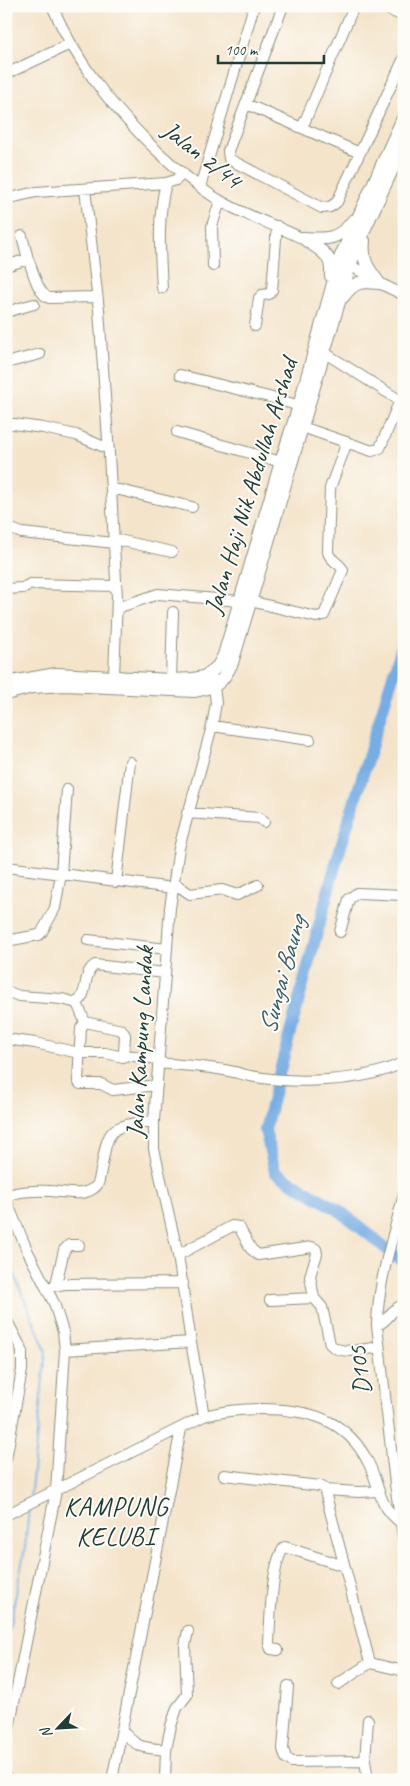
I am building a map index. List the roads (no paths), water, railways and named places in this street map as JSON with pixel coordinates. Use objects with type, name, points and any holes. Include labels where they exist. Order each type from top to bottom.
[{"type":"main road","name":"Jalan Haji Nik Abdullah Arshad","points":[[214,686],[224,678],[232,663],[245,601],[280,462],[361,211],[404,116]]},
{"type":"main road","name":"Jalan Haji Nik Abdullah Arshad","points":[[345,261],[365,228],[404,144]]},
{"type":"main road","points":[[303,238],[326,239],[339,235],[346,230],[361,211]]},
{"type":"main road","points":[[365,228],[362,254],[368,269],[379,283]]},
{"type":"main road","points":[[303,238],[326,254],[331,262],[334,299],[358,283],[379,283]]},
{"type":"main road","name":"Jalan Haji Nik Abdullah Arshad","points":[[211,672],[218,666],[224,655],[245,601],[325,353],[334,299]]},
{"type":"main road","points":[[6,684],[56,674],[171,680],[193,679],[211,672]]},
{"type":"main road","points":[[6,694],[32,687],[49,685],[194,691],[214,686]]},
{"type":"street","name":"Jalan 2/44","points":[[52,6],[70,44],[100,90],[121,115],[170,163],[220,201],[303,238],[345,261],[379,283],[404,295]]},
{"type":"street","points":[[200,187],[254,6]]},
{"type":"street","points":[[283,6],[228,151],[229,159],[322,208],[330,207],[337,202],[404,58]]},
{"type":"street","points":[[302,128],[354,6]]},
{"type":"street","points":[[379,6],[404,16]]},
{"type":"street","points":[[6,74],[70,44]]},
{"type":"street","points":[[246,104],[360,153]]},
{"type":"street","points":[[6,199],[36,192],[166,183],[176,180],[183,173]]},
{"type":"street","points":[[162,288],[159,239],[162,200],[166,183]]},
{"type":"street","points":[[85,190],[99,310],[109,449],[117,608],[114,676]]},
{"type":"street","points":[[213,266],[212,226],[220,201]]},
{"type":"street","points":[[255,326],[259,298],[271,292],[277,226]]},
{"type":"street","points":[[22,236],[28,259],[46,296],[49,298],[96,297]]},
{"type":"street","points":[[6,266],[28,259]]},
{"type":"street","points":[[6,312],[34,304]]},
{"type":"street","points":[[302,427],[372,451],[380,448],[402,401],[325,353]]},
{"type":"street","points":[[6,363],[40,354]]},
{"type":"street","points":[[180,375],[299,406]]},
{"type":"street","points":[[6,423],[76,435],[109,449]]},
{"type":"street","points":[[177,432],[280,462]]},
{"type":"street","points":[[117,608],[158,594],[245,601],[316,617],[324,615],[343,570],[331,559],[328,552],[330,488],[347,442]]},
{"type":"street","points":[[111,488],[192,507]]},
{"type":"street","points":[[6,527],[22,533],[114,541],[172,552]]},
{"type":"street","points":[[6,589],[23,588],[30,584],[116,586]]},
{"type":"street","points":[[171,680],[173,612]]},
{"type":"street","name":"Jalan Kampung Landak","points":[[204,1416],[178,1256],[154,1149],[154,1120],[173,886],[187,813],[212,726],[216,703],[211,672]]},
{"type":"street","points":[[212,726],[310,740]]},
{"type":"street","points":[[116,882],[130,762]]},
{"type":"street","points":[[6,941],[36,937],[42,932],[55,908],[61,874],[67,789]]},
{"type":"street","points":[[187,813],[260,818],[264,822]]},
{"type":"street","points":[[6,867],[116,882],[173,886],[189,893],[222,890],[237,895],[258,885]]},
{"type":"street","points":[[340,932],[349,899],[357,893],[404,895]]},
{"type":"street","points":[[88,940],[167,949]]},
{"type":"street","points":[[77,1003],[81,999],[88,971],[95,965],[165,973]]},
{"type":"street","points":[[6,991],[18,996],[62,999],[77,1003]]},
{"type":"street","points":[[77,1003],[85,1022]]},
{"type":"street","points":[[85,1022],[81,1028],[79,1053],[78,1081],[81,1085],[101,1084],[113,1090],[157,1085]]},
{"type":"street","points":[[85,1022],[122,1030],[126,1056]]},
{"type":"street","points":[[6,1039],[35,1043],[79,1053],[105,1053],[224,1070],[252,1076],[294,1080],[352,1077],[393,1068],[404,1062]]},
{"type":"street","points":[[6,1196],[15,1192],[78,1194],[93,1188],[98,1183],[105,1145],[109,1135],[124,1124],[154,1120]]},
{"type":"street","name":"D105","points":[[404,1194],[385,1268],[377,1325],[399,1482],[404,1543]]},
{"type":"street","points":[[6,1200],[23,1241],[51,1285],[54,1303],[63,1332],[65,1350],[56,1491],[6,1743]]},
{"type":"street","points":[[178,1256],[232,1226],[239,1227],[251,1249],[258,1255],[312,1247],[316,1249],[317,1254],[310,1276],[314,1298],[322,1307],[330,1344],[333,1347],[348,1350],[379,1347]]},
{"type":"street","points":[[51,1285],[64,1250],[69,1245],[79,1245]]},
{"type":"street","points":[[51,1285],[183,1283]]},
{"type":"street","points":[[270,1300],[314,1298]]},
{"type":"street","points":[[377,1325],[387,1320],[394,1309],[400,1306],[404,1308]]},
{"type":"street","points":[[6,1319],[22,1350],[22,1370],[6,1459]]},
{"type":"street","points":[[65,1350],[191,1342]]},
{"type":"street","points":[[6,1515],[204,1416],[236,1410],[278,1409],[300,1411],[320,1417],[343,1431],[355,1443],[369,1464],[387,1510],[401,1523]]},
{"type":"street","points":[[112,1780],[181,1429]]},
{"type":"street","points":[[224,1475],[320,1486],[325,1490],[379,1491]]},
{"type":"street","points":[[325,1490],[370,1663]]},
{"type":"street","points":[[278,1650],[271,1649],[269,1644],[272,1594],[281,1550],[285,1547],[344,1566]]},
{"type":"street","points":[[165,1780],[166,1750],[178,1708],[187,1695],[185,1646],[188,1630]]},
{"type":"street","points":[[338,1684],[370,1663],[404,1671]]},
{"type":"street","points":[[288,1686],[283,1749],[286,1758],[292,1762],[365,1761]]},
{"type":"street","points":[[368,1720],[365,1761],[368,1780]]},
{"type":"street","points":[[122,1731],[134,1743],[140,1746],[166,1750]]},
{"type":"street","points":[[6,1777],[9,1780]]},
{"type":"waterway","name":"Sungai Baung","points":[[404,639],[335,866],[265,1130],[275,1172],[340,1211],[404,1263]]},
{"type":"waterway","points":[[6,1255],[46,1351],[30,1499]]},
{"type":"waterway","points":[[6,1645],[25,1548],[29,1509]]},
{"type":"district","name":"KAMPUNG KELUBI","points":[[116,1521]]}]
